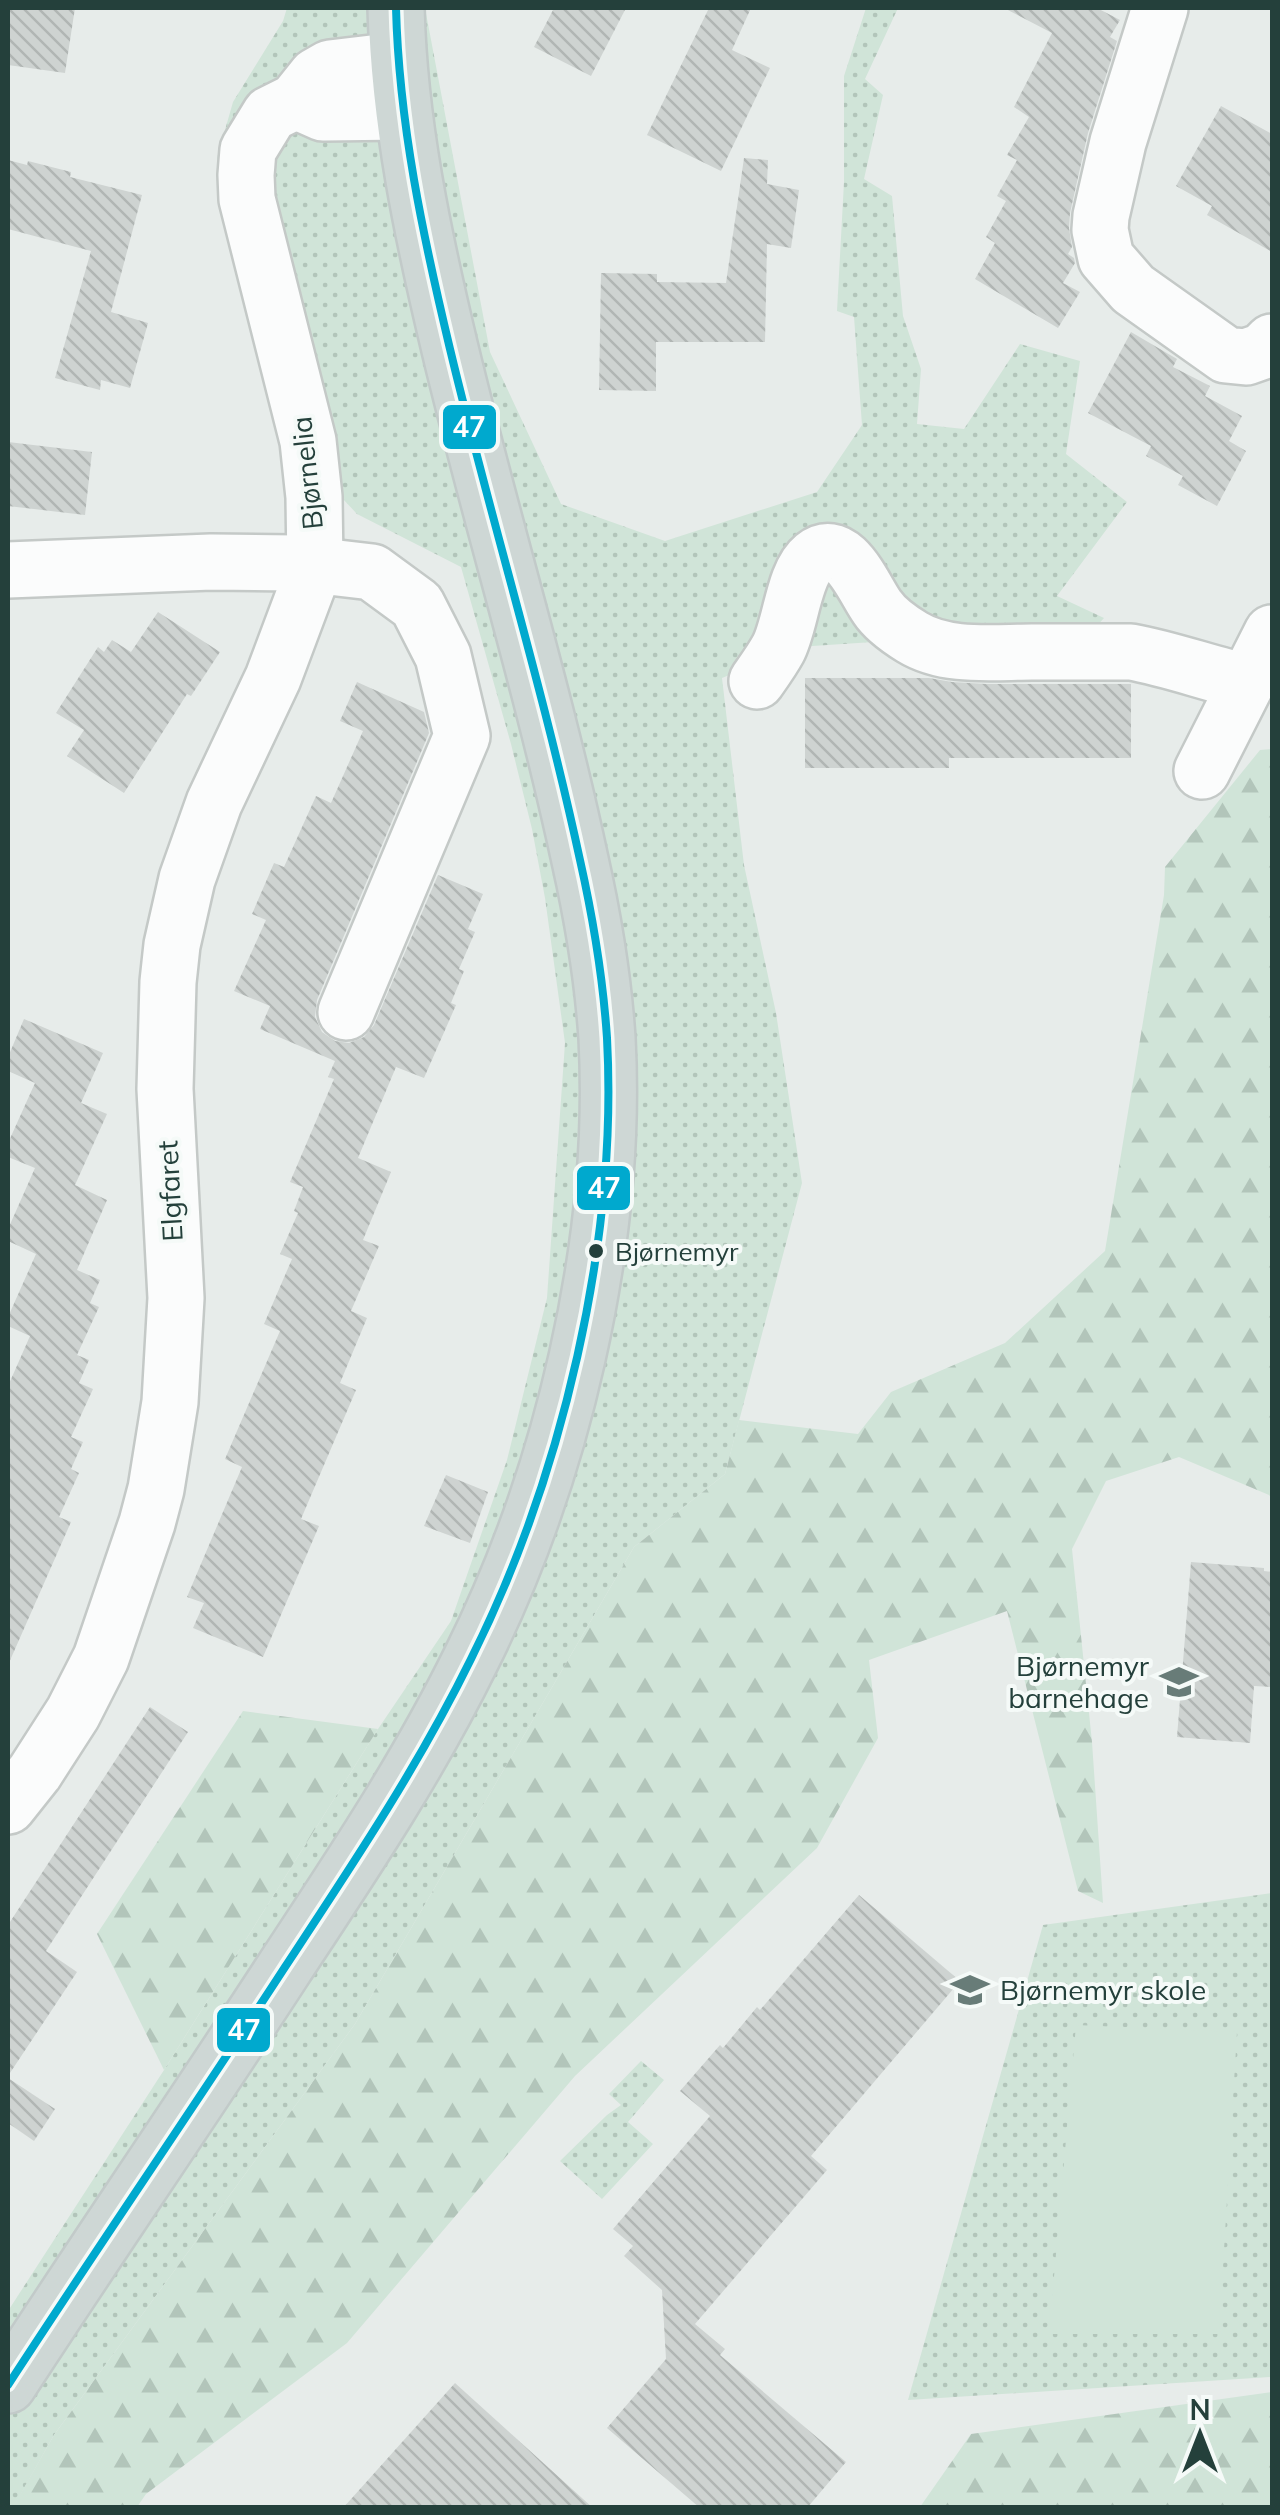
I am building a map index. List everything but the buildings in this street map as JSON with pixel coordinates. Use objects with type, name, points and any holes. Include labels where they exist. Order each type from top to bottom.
[{"type":"main road","points":[[8,2384],[329,1900],[436,1727],[500,1598],[539,1499],[582,1334],[602,1202],[607,1104],[607,1040],[594,932],[562,785],[471,437],[422,230],[399,60]]},
{"type":"street","points":[[1160,8],[1118,142],[1100,216],[1106,258],[1132,289],[1218,351],[1246,357],[1263,351],[1272,342]]},
{"type":"street","name":"Bjørnelia","points":[[8,570],[211,562],[315,566],[308,442],[247,199],[248,150],[270,114],[296,101],[323,113],[399,60]]},
{"type":"street","points":[[757,681],[780,647],[807,566],[827,551],[842,555],[888,620],[927,644],[959,652],[1132,652],[1246,682]]},
{"type":"street","points":[[315,566],[372,572],[416,605],[444,656],[462,736],[346,1012]]},
{"type":"street","name":"Elgfaret","points":[[8,1806],[73,1713],[102,1658],[156,1490],[170,1402],[176,1298],[166,1089],[172,945],[187,879],[214,803],[273,678],[315,566]]},
{"type":"street","points":[[1202,771],[1272,634]]},
{"type":"green space","points":[[287,8],[425,8],[490,352],[561,504],[665,541],[817,492],[862,425],[854,317],[837,311],[844,182],[844,76],[866,8],[898,8],[865,79],[883,95],[864,179],[892,196],[903,316],[921,369],[917,424],[964,429],[1020,344],[1080,361],[1066,454],[1127,502],[1057,596],[1104,618],[1086,638],[965,636],[797,647],[722,678],[744,865],[776,1013],[802,1183],[725,1474],[634,1547],[355,2024],[54,2435],[13,2508],[8,2507],[8,2311],[378,1729],[451,1621],[507,1460],[547,1298],[565,1043],[532,829],[461,567],[357,514],[285,437],[217,158],[233,102],[283,21]]},
{"type":"green space","points":[[1272,749],[1272,1499],[1179,1457],[1106,1481],[1072,1549],[1092,1742],[1103,1903],[1078,1891],[1007,1611],[869,1660],[878,1738],[817,1848],[575,2076],[347,2343],[146,2494],[137,2507],[13,2507],[54,2435],[355,2024],[634,1547],[725,1474],[739,1420],[858,1434],[891,1392],[1005,1343],[1105,1251],[1164,895],[1165,867],[1260,750]]},
{"type":"green space","points":[[243,1711],[378,1729],[164,2070],[97,1934]]},
{"type":"green space","points":[[1272,1893],[1270,2377],[908,2400],[1043,1925]]},
{"type":"green space","points":[[1076,2025],[1237,2032],[1219,2334],[1049,2334]]},
{"type":"green space","points":[[641,2061],[664,2080],[628,2122],[653,2144],[602,2199],[560,2161],[621,2105],[609,2094]]},
{"type":"green space","points":[[1272,2392],[1272,2507],[920,2507],[971,2434]]},
{"type":"transit line","name":"47","points":[[8,2385],[359,1854],[450,1699],[503,1588],[532,1514],[557,1436],[593,1276],[608,1116],[607,1038],[597,948],[565,796],[431,264],[407,137],[396,8]]},
{"type":"place","name":"Bjørnemyr","points":[[596,1251]]},
{"type":"place","name":"Bjørnemyr barnehage","points":[[1179,1682]]},
{"type":"place","name":"Bjørnemyr skole","points":[[970,1990]]}]
